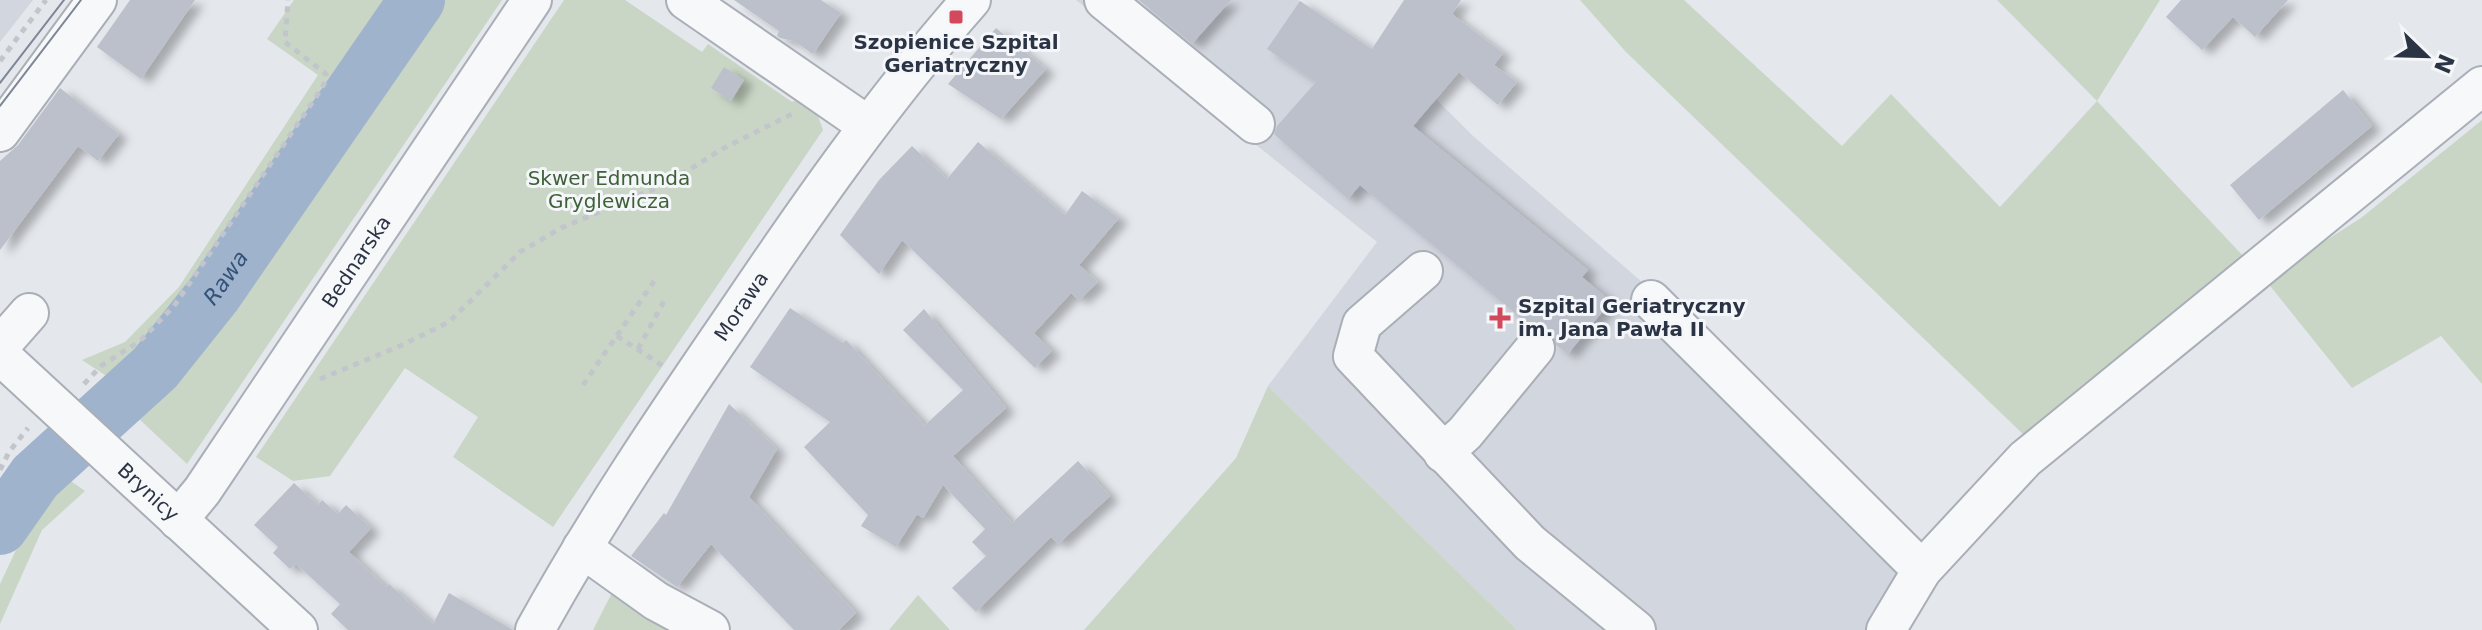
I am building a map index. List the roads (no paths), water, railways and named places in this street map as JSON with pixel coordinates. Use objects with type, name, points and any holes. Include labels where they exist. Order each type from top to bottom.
[{"type":"street","points":[[0,132],[97,0]]},
{"type":"street","name":"Bednarska","points":[[178,520],[202,491],[532,0]]},
{"type":"street","points":[[686,0],[867,125]]},
{"type":"street","name":"Morawa","points":[[535,630],[582,548],[728,325],[867,125],[971,0]]},
{"type":"street","points":[[1104,0],[1255,124]]},
{"type":"street","points":[[1886,630],[1922,570],[2025,459],[2482,86]]},
{"type":"street","points":[[1423,271],[1362,324],[1353,356],[1530,543],[1636,630]]},
{"type":"street","points":[[1651,300],[1922,570]]},
{"type":"street","points":[[0,346],[29,313]]},
{"type":"street","points":[[1443,453],[1465,433],[1535,348]]},
{"type":"street","name":"Brynicy","points":[[0,355],[298,630]]},
{"type":"street","points":[[582,548],[656,601],[710,630]]},
{"type":"waterway","name":"Rawa","points":[[0,527],[35,477],[155,368],[214,294],[417,0]]},
{"type":"tram line","points":[[0,83],[64,0]]},
{"type":"tram line","points":[[0,106],[81,0]]},
{"type":"place","name":"Szopienice Szpital Geriatryczny","points":[[956,17]]},
{"type":"place","name":"Szpital Geriatryczny im. Jana Pawła II","points":[[1500,318]]},
{"type":"park label","name":"Skwer Edmunda Gryglewicza","points":[[609,190]]}]
